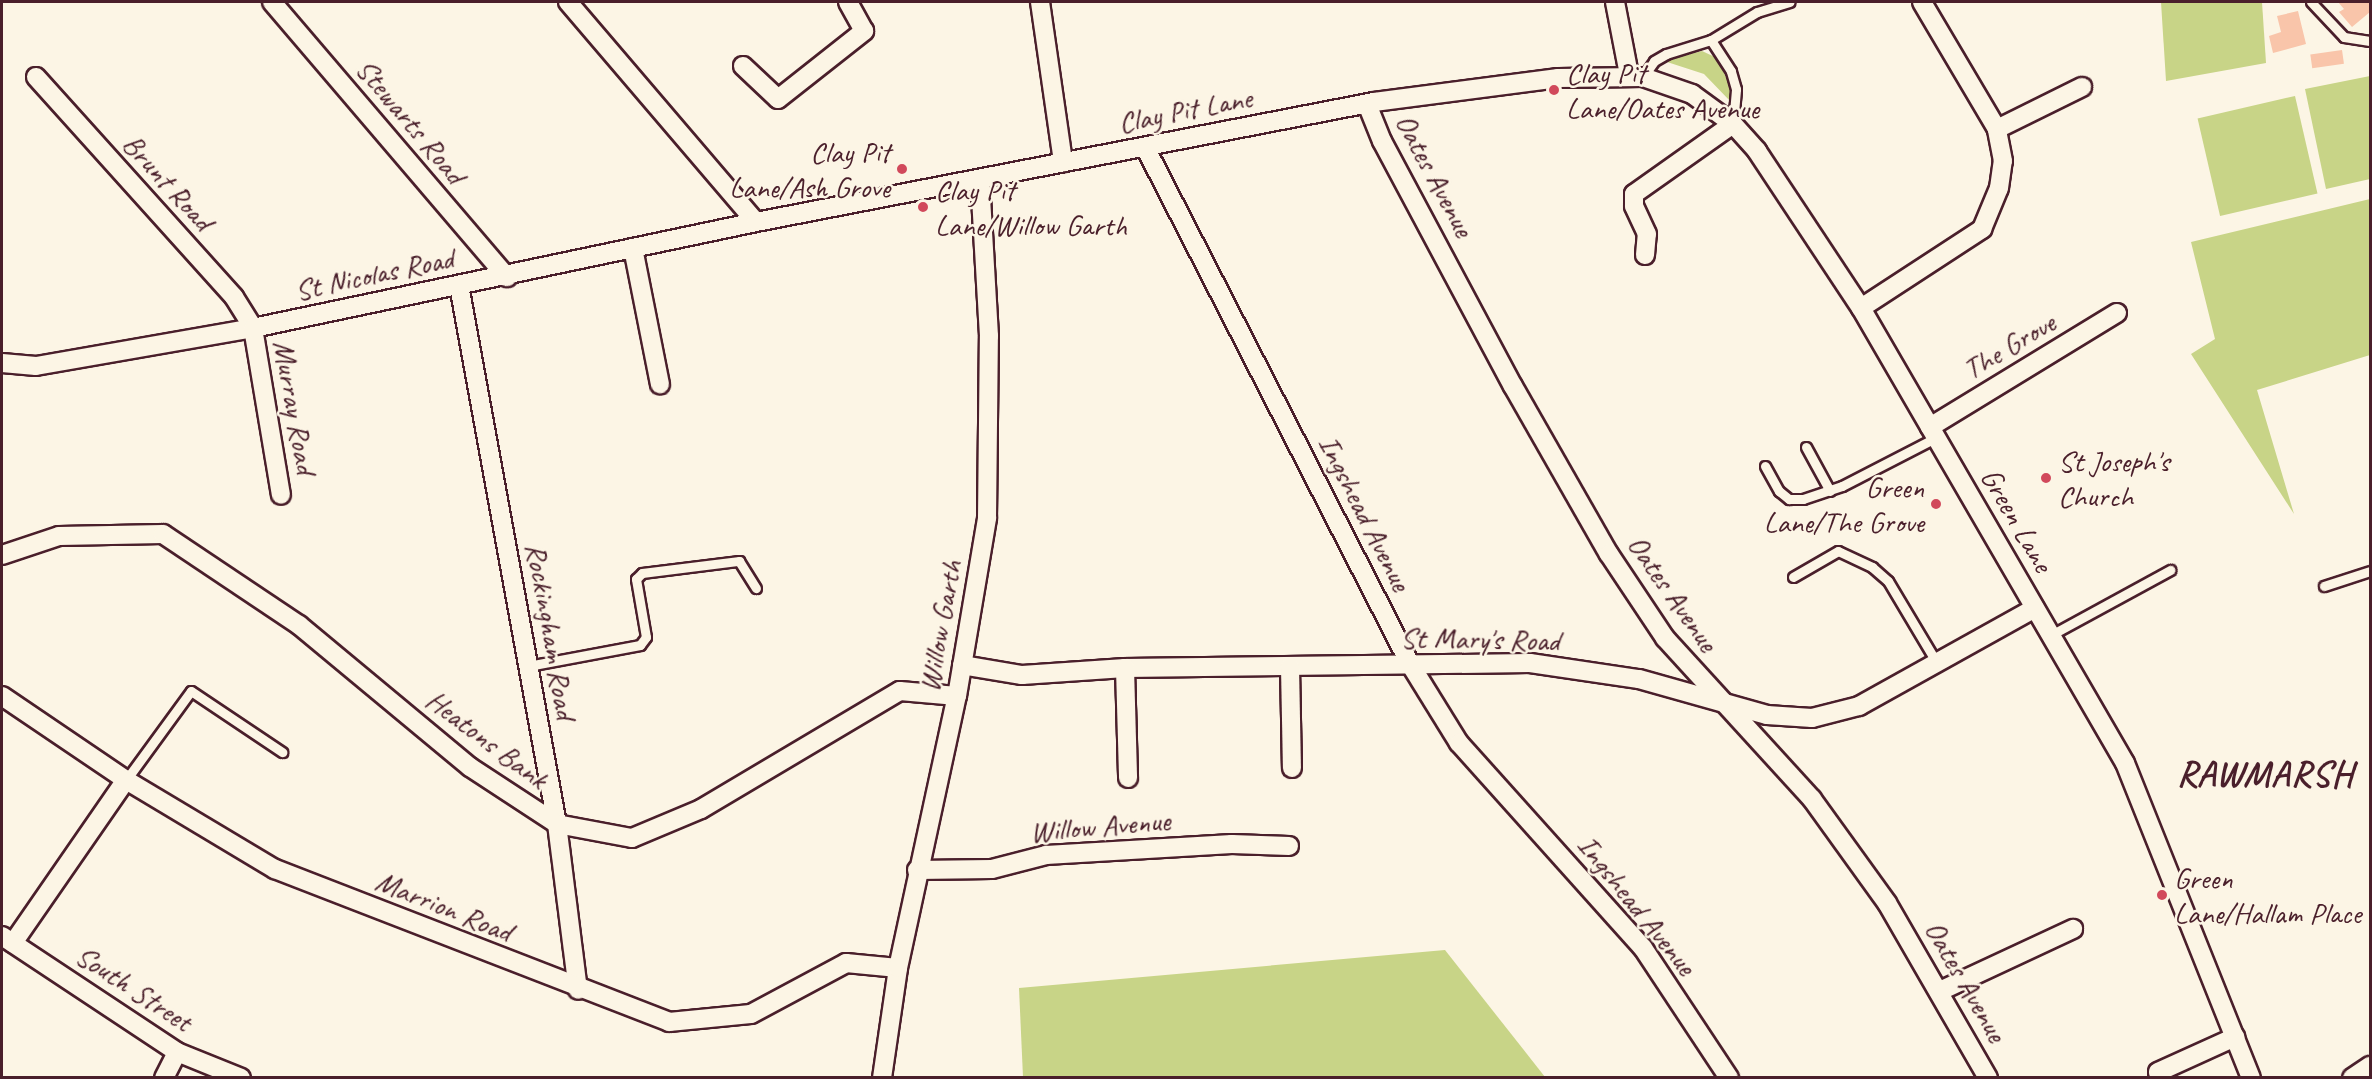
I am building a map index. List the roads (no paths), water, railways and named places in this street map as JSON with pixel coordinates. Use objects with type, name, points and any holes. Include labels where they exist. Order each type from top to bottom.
[{"type":"street","name":"Stewarts Road","points":[[272,2],[507,277]]},
{"type":"street","points":[[568,2],[756,222]]},
{"type":"street","points":[[743,66],[778,99],[864,30],[848,2]]},
{"type":"street","points":[[1040,2],[1063,162]]},
{"type":"street","points":[[1615,2],[1636,76]]},
{"type":"street","points":[[1861,308],[1982,229],[1999,188],[2003,161],[1997,129],[1922,2]]},
{"type":"street","name":"Clay Pit Lane","points":[[756,222],[1367,104],[1558,78],[1636,76]]},
{"type":"street","name":"Green Lane","points":[[1636,76],[1692,94],[1733,124],[1757,151],[1861,308],[2125,763],[2251,1077]]},
{"type":"street","name":"Brunt Road","points":[[36,77],[234,297],[253,328]]},
{"type":"street","points":[[1997,129],[2082,87]]},
{"type":"street","name":"Oates Avenue","points":[[1367,104],[1382,141],[1513,386],[1609,554],[1665,638],[1812,799],[1887,903],[1988,1077]]},
{"type":"street","points":[[1645,255],[1647,234],[1634,206],[1634,194],[1733,124]]},
{"type":"street","name":"Ingshead Avenue","points":[[1145,147],[1410,664],[1459,743],[1643,948],[1729,1077]]},
{"type":"street","name":"Willow Garth","points":[[882,1077],[898,968],[917,870],[957,696],[987,518],[989,336],[980,179]]},
{"type":"street","name":"St Nicolas Road","points":[[2,363],[36,366],[253,328],[507,277],[756,222]]},
{"type":"street","points":[[633,248],[660,384]]},
{"type":"street","name":"Rockingham Road","points":[[459,285],[557,824],[579,990]]},
{"type":"street","name":"The Grove","points":[[1934,432],[2117,314]]},
{"type":"street","name":"Murray Road","points":[[253,328],[281,495]]},
{"type":"street","name":"Heatons Bank","points":[[2,555],[58,536],[163,534],[299,625],[470,767],[557,824],[632,838],[701,809],[900,691],[957,696]]},
{"type":"street","name":"St Mary's Road","points":[[962,665],[1022,675],[1125,668],[1530,663],[1639,679],[1729,707],[1794,719],[1832,715],[1859,706],[1938,665],[2035,608]]},
{"type":"street","points":[[1290,667],[1292,768]]},
{"type":"street","points":[[1125,668],[1128,778]]},
{"type":"street","name":"Marrion Road","points":[[2,696],[126,780],[275,869],[579,990],[669,1022],[752,1014],[846,963],[898,968]]},
{"type":"street","points":[[7,939],[126,780]]},
{"type":"street","name":"Willow Avenue","points":[[917,870],[992,869],[1046,855],[1232,844],[1288,846]]},
{"type":"street","points":[[1940,991],[2073,929]]},
{"type":"street","name":"South Street","points":[[7,939],[177,1052],[242,1077]]},
{"type":"street","points":[[2160,1077],[2158,1072],[2235,1037]]},
{"type":"street","points":[[164,1077],[177,1052]]},
{"type":"street","points":[[2352,1077],[2370,1069]]},
{"type":"lane","points":[[1636,76],[1666,54],[1711,40],[1757,12],[1789,2]]},
{"type":"lane","points":[[2311,2],[2344,37],[2370,41]]},
{"type":"lane","points":[[1711,40],[1731,71],[1736,89],[1733,124]]},
{"type":"lane","points":[[1765,466],[1779,490],[1789,499],[1803,499],[1830,491],[1934,432]]},
{"type":"lane","points":[[1806,447],[1830,491]]},
{"type":"lane","points":[[1794,577],[1838,551],[1872,567],[1888,581],[1938,665]]},
{"type":"lane","points":[[528,666],[640,645],[646,637],[636,579],[642,573],[739,561],[756,588]]},
{"type":"lane","points":[[2051,635],[2170,570]]},
{"type":"lane","points":[[2324,586],[2370,571]]},
{"type":"lane","points":[[126,780],[191,691],[282,752]]},
{"type":"place","name":"Clay Pit Lane/Oates Avenue","points":[[1554,90]]},
{"type":"place","name":"Clay Pit Lane/Ash Grove","points":[[902,169]]},
{"type":"place","name":"Clay Pit Lane/Willow Garth","points":[[923,207]]},
{"type":"place","name":"St Joseph's Church","points":[[2046,478]]},
{"type":"place","name":"Green Lane/The Grove","points":[[1936,504]]},
{"type":"place","name":"Green Lane/Hallam Place","points":[[2162,895]]},
{"type":"district","name":"RAWMARSH","points":[[2265,775]]}]
